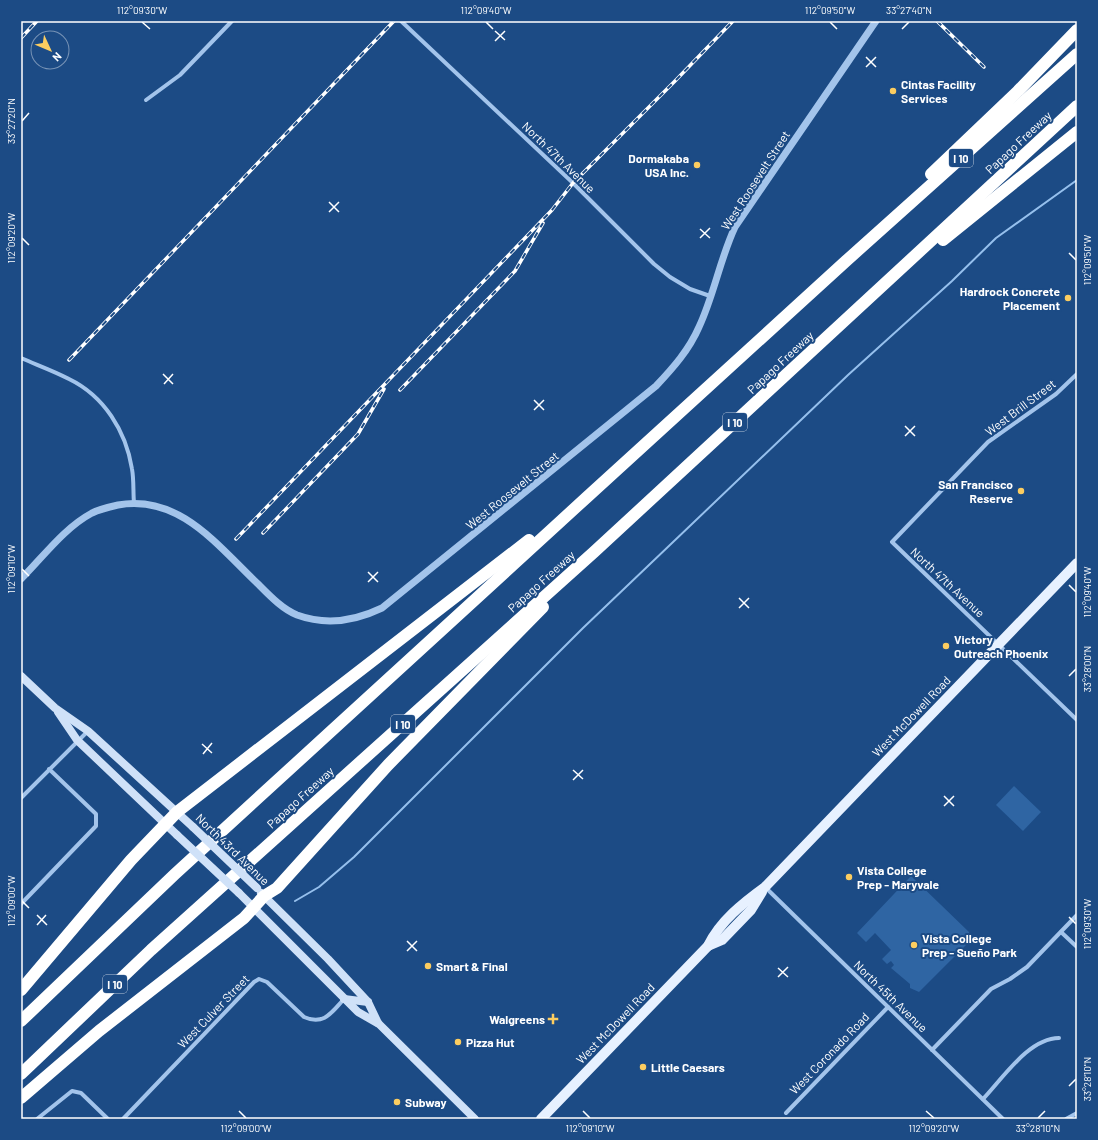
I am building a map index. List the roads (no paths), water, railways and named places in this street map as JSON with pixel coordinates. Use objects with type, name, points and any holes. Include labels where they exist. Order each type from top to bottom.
[{"type":"highway","points":[[846,261],[1077,30]]},
{"type":"highway","name":"I 10","points":[[21,1021],[175,874],[846,261],[1077,54]]},
{"type":"highway","name":"Papago Freeway","points":[[21,1074],[168,935],[594,552],[1077,106]]},
{"type":"highway","points":[[876,293],[1077,132]]},
{"type":"highway","points":[[21,990],[131,860],[178,812],[586,498]]},
{"type":"highway","points":[[21,1098],[99,1031],[244,918],[249,904],[261,892],[277,888],[388,765],[524,628],[594,552]]},
{"type":"main road","name":"West McDowell Road","points":[[541,1119],[708,946],[722,940],[751,910],[765,887],[1077,563]]},
{"type":"main road","name":"North 43rd Avenue","points":[[21,676],[55,708],[88,731],[178,812],[261,892],[328,959],[368,1002],[379,1024]]},
{"type":"main road","name":"North 43rd Avenue","points":[[55,708],[77,740],[178,835],[344,999],[358,1012],[379,1024],[475,1119]]},
{"type":"main road","points":[[344,999],[368,1002]]},
{"type":"main road","points":[[358,1012],[368,1002]]},
{"type":"street","points":[[146,100],[180,75],[232,21]]},
{"type":"street","name":"North 47th Avenue","points":[[401,21],[573,183],[654,264],[670,277],[690,289],[710,296]]},
{"type":"street","name":"West Roosevelt Street","points":[[21,579],[79,522],[105,508],[134,503],[152,504],[166,508],[195,525],[269,595],[296,614],[337,622],[370,614],[382,608],[656,386],[675,366],[700,326],[724,252],[735,227],[876,21]]},
{"type":"street","points":[[21,358],[70,379],[89,391],[104,406],[118,424],[125,443],[132,469],[134,503]]},
{"type":"street","name":"West Brill Street","points":[[892,542],[988,442],[1056,394],[1077,374]]},
{"type":"street","name":"North 47th Avenue","points":[[892,542],[999,643],[1077,720]]},
{"type":"street","points":[[21,798],[77,740],[88,731]]},
{"type":"street","points":[[21,904],[94,828],[97,822],[96,814],[49,769]]},
{"type":"street","name":"North 45th Avenue","points":[[765,887],[1003,1119]]},
{"type":"street","points":[[932,1050],[991,989],[1010,979],[1027,967],[1077,915]]},
{"type":"street","points":[[1061,932],[1077,947]]},
{"type":"street","name":"West Culver Street","points":[[123,1119],[254,982],[259,979],[267,982],[304,1017],[311,1020],[324,1019],[344,999]]},
{"type":"street","name":"West Coronado Road","points":[[786,1113],[888,1007]]},
{"type":"street","points":[[983,1099],[1029,1050],[1049,1038],[1059,1038]]},
{"type":"street","points":[[37,1119],[72,1091],[81,1093],[108,1119]]},
{"type":"street","points":[[1066,1119],[1077,1113]]},
{"type":"waterway","points":[[295,901],[319,887],[354,857],[583,628],[848,375],[952,281],[996,238],[1077,180]]},
{"type":"railway","points":[[21,38],[37,21]]},
{"type":"railway","points":[[69,360],[394,21]]},
{"type":"railway","points":[[236,539],[552,210],[573,183],[733,21]]},
{"type":"railway","points":[[937,21],[984,67]]},
{"type":"railway","points":[[400,390],[515,271],[543,223]]},
{"type":"railway","points":[[263,533],[358,434],[384,389]]},
{"type":"place","name":"Cintas Facility Services","points":[[893,91]]},
{"type":"place","name":"Dormakaba USA Inc.","points":[[697,165]]},
{"type":"place","name":"Hardrock Concrete Placement","points":[[1068,298]]},
{"type":"place","name":"San Francisco Reserve","points":[[1021,491]]},
{"type":"place","name":"Victory Outreach Phoenix","points":[[946,646]]},
{"type":"place","name":"Vista College Prep - Maryvale","points":[[849,877]]},
{"type":"place","name":"Vista College Prep - Sueño Park","points":[[914,945]]},
{"type":"place","name":"Smart & Final","points":[[428,966]]},
{"type":"place","name":"Walgreens","points":[[553,1019]]},
{"type":"place","name":"Pizza Hut","points":[[458,1042]]},
{"type":"place","name":"Little Caesars","points":[[643,1067]]},
{"type":"place","name":"Subway","points":[[397,1102]]}]
